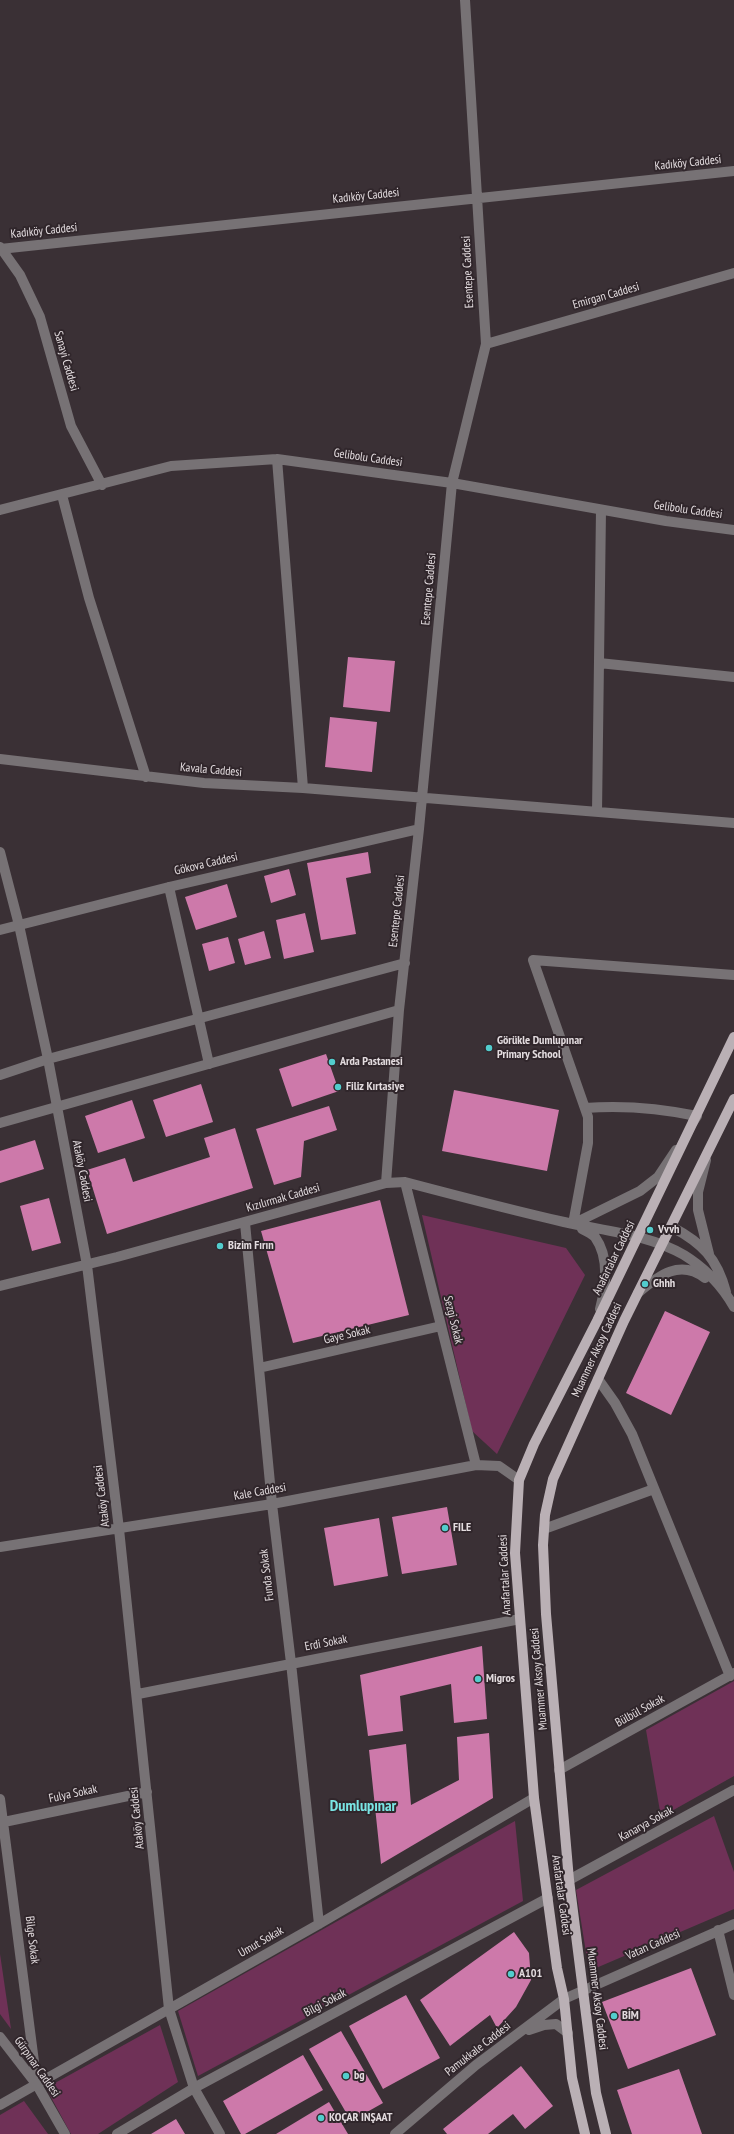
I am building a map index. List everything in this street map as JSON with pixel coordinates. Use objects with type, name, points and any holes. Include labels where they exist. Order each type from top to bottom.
[{"type":"main road","name":"Anafartalar Caddesi","points":[[584,2134],[572,2078],[564,1999],[534,1798],[515,1553],[519,1480],[534,1444],[597,1321],[734,1037]]},
{"type":"main road","points":[[662,1245],[734,1099]]},
{"type":"main road","name":"Muammer Aksoy Caddesi","points":[[606,2134],[596,2092],[569,1880],[546,1614],[544,1529],[553,1480],[598,1379],[662,1245]]},
{"type":"street","name":"Esentepe Caddesi","points":[[386,1183],[400,1010],[452,483],[486,344],[465,0]]},
{"type":"street","name":"Kadıköy Caddesi","points":[[0,248],[734,171]]},
{"type":"street","name":"Sanayi Caddesi","points":[[0,248],[20,275],[40,317],[71,426],[102,485]]},
{"type":"street","name":"Emirgan Caddesi","points":[[486,344],[734,273]]},
{"type":"street","name":"Gelibolu Caddesi","points":[[0,510],[102,485],[171,466],[277,459],[452,483],[666,521],[734,530]]},
{"type":"street","points":[[277,459],[303,788]]},
{"type":"street","points":[[62,494],[90,598],[146,777]]},
{"type":"street","points":[[598,812],[601,510]]},
{"type":"street","points":[[599,663],[734,677]]},
{"type":"street","name":"Kavala Caddesi","points":[[0,759],[204,783],[303,788],[734,823]]},
{"type":"street","name":"Gökova Caddesi","points":[[0,930],[169,887],[419,829]]},
{"type":"street","name":"Ataköy Caddesi","points":[[0,852],[19,925],[48,1059],[87,1265],[120,1529],[169,2009],[194,2088],[220,2134]]},
{"type":"street","points":[[169,887],[209,1064]]},
{"type":"street","points":[[573,1224],[589,1135],[585,1108],[533,960],[734,975]]},
{"type":"street","points":[[0,1075],[48,1059],[405,963]]},
{"type":"street","points":[[0,1123],[400,1010]]},
{"type":"street","points":[[573,1224],[640,1191],[658,1177],[697,1116],[644,1107],[585,1108]]},
{"type":"street","points":[[709,1150],[698,1192],[700,1217],[709,1254]]},
{"type":"street","name":"Kızılırmak Caddesi","points":[[0,1286],[87,1265],[245,1223],[386,1183],[404,1182],[573,1224]]},
{"type":"street","name":"Sezgi Sokak","points":[[404,1182],[476,1465]]},
{"type":"street","name":"Funda Sokak","points":[[245,1223],[272,1504],[319,1924]]},
{"type":"street","points":[[573,1224],[638,1237],[662,1245],[684,1255],[709,1273],[734,1307]]},
{"type":"street","points":[[573,1224],[594,1236],[602,1250],[606,1271],[605,1289],[597,1321]]},
{"type":"street","points":[[672,1227],[690,1237],[709,1254],[721,1272],[727,1296]]},
{"type":"street","points":[[638,1293],[653,1281],[668,1272],[683,1269],[697,1272],[727,1296]]},
{"type":"street","name":"Gaye Sokak","points":[[259,1368],[441,1326]]},
{"type":"street","points":[[598,1379],[615,1403],[632,1434],[732,1674]]},
{"type":"street","name":"Kale Caddesi","points":[[0,1548],[272,1504],[476,1465],[498,1466],[519,1480]]},
{"type":"street","points":[[544,1529],[654,1489]]},
{"type":"street","name":"Erdi Sokak","points":[[138,1694],[520,1619]]},
{"type":"street","name":"Bülbül Sokak","points":[[559,1770],[732,1674]]},
{"type":"street","name":"Kanarya Sokak","points":[[569,1880],[734,1790]]},
{"type":"street","name":"Fulya Sokak","points":[[4,1822],[147,1792]]},
{"type":"street","name":"Umut Sokak","points":[[0,2105],[319,1924],[534,1798]]},
{"type":"street","name":"Bilge Sokak","points":[[0,1799],[37,2085]]},
{"type":"street","name":"Bilgi Sokak","points":[[117,2134],[194,2088],[548,1898]]},
{"type":"street","name":"Vatan Caddesi","points":[[582,1990],[734,1924]]},
{"type":"street","points":[[718,1930],[734,1995]]},
{"type":"street","name":"Pamukkale Caddesi","points":[[395,2134],[476,2065],[518,2035],[564,1999],[582,1990]]},
{"type":"street","points":[[518,2035],[544,2025],[556,2024],[568,2033]]},
{"type":"street","name":"Gürpınar Caddesi","points":[[0,2037],[37,2085],[65,2134]]},
{"type":"shaded area","points":[[422,1215],[566,1248],[585,1275],[497,1454],[472,1431]]},
{"type":"shaded area","points":[[734,1681],[734,1776],[661,1817],[646,1730]]},
{"type":"shaded area","points":[[714,1816],[734,1872],[734,1909],[589,1971],[576,1890]]},
{"type":"shaded area","points":[[515,1821],[523,1901],[198,2076],[178,2011]]},
{"type":"shaded area","points":[[0,1954],[11,2029],[0,2014]]},
{"type":"shaded area","points":[[160,2025],[178,2082],[98,2134],[71,2134],[46,2088]]},
{"type":"shaded area","points":[[24,2101],[48,2134],[0,2134],[0,2115]]},
{"type":"building","points":[[348,657],[395,661],[390,712],[343,707]]},
{"type":"building","points":[[330,717],[377,722],[372,772],[325,767]]},
{"type":"building","points":[[368,852],[371,873],[346,878],[356,934],[321,940],[307,863]]},
{"type":"building","points":[[289,869],[296,895],[271,903],[264,876]]},
{"type":"building","points":[[227,884],[237,917],[196,930],[185,897]]},
{"type":"building","points":[[305,913],[314,952],[284,959],[276,920]]},
{"type":"building","points":[[264,931],[271,958],[245,965],[238,939]]},
{"type":"building","points":[[228,937],[235,963],[209,971],[202,944]]},
{"type":"building","points":[[326,1054],[339,1091],[292,1107],[279,1069]]},
{"type":"building","points":[[201,1084],[213,1122],[166,1137],[153,1100]]},
{"type":"building","name":"Görükle Dumlupınar Primary School","points":[[454,1090],[559,1110],[547,1171],[442,1151]]},
{"type":"building","points":[[132,1100],[145,1138],[98,1153],[85,1116]]},
{"type":"building","points":[[329,1106],[337,1130],[304,1141],[301,1177],[274,1185],[256,1129]]},
{"type":"building","points":[[235,1128],[253,1188],[107,1234],[87,1170],[125,1158],[133,1182],[210,1157],[204,1138]]},
{"type":"building","points":[[35,1140],[44,1169],[0,1183],[0,1151]]},
{"type":"building","points":[[49,1198],[61,1243],[32,1251],[20,1206]]},
{"type":"building","points":[[380,1200],[409,1315],[293,1343],[261,1231]]},
{"type":"building","points":[[665,1311],[710,1332],[671,1415],[626,1393]]},
{"type":"building","points":[[447,1507],[457,1565],[402,1574],[392,1517]]},
{"type":"building","points":[[379,1518],[388,1576],[334,1586],[324,1528]]},
{"type":"building","points":[[482,1646],[487,1719],[454,1723],[451,1684],[400,1696],[403,1731],[368,1736],[360,1675]]},
{"type":"building","points":[[489,1733],[493,1798],[381,1864],[369,1750],[406,1744],[411,1805],[459,1780],[457,1737]]},
{"type":"building","points":[[514,1932],[529,1953],[531,1980],[516,2007],[497,2028],[490,2015],[450,2046],[420,2000]]},
{"type":"building","points":[[691,1968],[716,2035],[628,2069],[602,2002]]},
{"type":"building","points":[[406,1995],[440,2058],[383,2089],[349,2026]]},
{"type":"building","name":"bg","points":[[341,2031],[383,2103],[351,2121],[309,2049]]},
{"type":"building","points":[[303,2055],[323,2090],[245,2134],[241,2134],[223,2101]]},
{"type":"building","points":[[521,2066],[553,2106],[525,2129],[513,2114],[488,2134],[447,2134],[443,2129]]},
{"type":"building","points":[[679,2069],[702,2134],[632,2134],[617,2090]]},
{"type":"building","name":"KOÇAR INŞAAT","points":[[329,2102],[348,2134],[276,2134]]},
{"type":"building","points":[[176,2119],[185,2134],[151,2134]]},
{"type":"place","name":"Görükle Dumlupınar Primary School","points":[[489,1048]]},
{"type":"place","name":"Arda Pastanesi","points":[[332,1062]]},
{"type":"place","name":"Filiz Kırtasiye","points":[[338,1087]]},
{"type":"place","name":"Vvvh","points":[[650,1230]]},
{"type":"place","name":"Bizim Fırın","points":[[220,1246]]},
{"type":"place","name":"Ghhh","points":[[645,1284]]},
{"type":"place","name":"FILE","points":[[445,1528]]},
{"type":"place","name":"Migros","points":[[478,1679]]},
{"type":"place","name":"A101","points":[[511,1974]]},
{"type":"place","name":"BİM","points":[[614,2016]]},
{"type":"place","name":"bg","points":[[346,2076]]},
{"type":"place","name":"KOÇAR INŞAAT","points":[[321,2118]]},
{"type":"district","name":"Dumlupınar","points":[[363,1806]]}]
